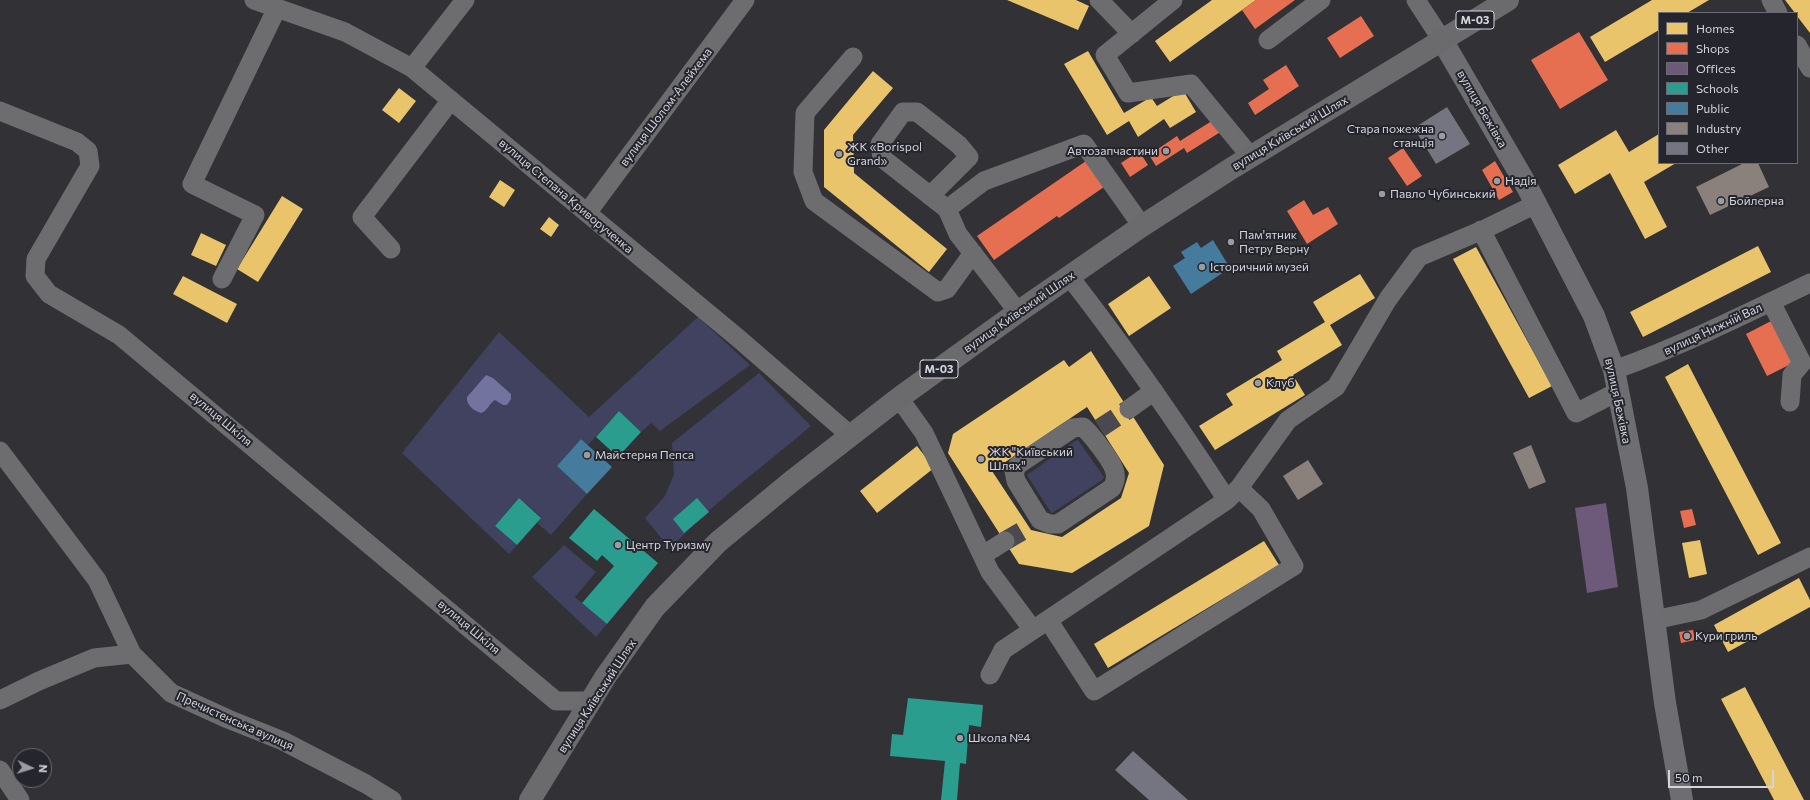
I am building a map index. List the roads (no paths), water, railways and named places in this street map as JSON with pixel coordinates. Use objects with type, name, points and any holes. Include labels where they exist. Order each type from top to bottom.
[{"type":"highway","name":"вулиця Київський Шлях","points":[[530,800],[606,676],[655,607],[718,542],[898,398],[1069,276],[1142,226],[1251,157],[1508,0]]},
{"type":"main road","name":"вулиця Бежівка","points":[[1442,40],[1536,204],[1594,316],[1614,370],[1617,392],[1637,488],[1665,703],[1682,800]]},
{"type":"street","name":"вулиця Степана Криворученка","points":[[254,0],[345,32],[412,68],[738,338],[850,436]]},
{"type":"street","points":[[412,68],[465,0]]},
{"type":"street","name":"вулиця Шолом-Алейхема","points":[[587,213],[745,0]]},
{"type":"street","points":[[1099,0],[1132,34]]},
{"type":"street","points":[[1173,0],[1105,55],[1128,93],[1191,84],[1251,157]]},
{"type":"street","points":[[1268,40],[1321,0]]},
{"type":"street","points":[[1416,0],[1442,40]]},
{"type":"street","points":[[1770,0],[1777,12]]},
{"type":"street","points":[[222,279],[255,215],[192,184],[277,8]]},
{"type":"street","points":[[1798,47],[1810,68]]},
{"type":"street","points":[[853,57],[805,113],[803,172],[814,201],[938,292],[947,289],[973,253]]},
{"type":"street","points":[[392,250],[362,217],[451,100]]},
{"type":"street","name":"вулиця Шкіля","points":[[0,111],[77,142],[88,151],[90,166],[36,259],[35,276],[49,294],[120,335],[556,700],[591,701]]},
{"type":"street","points":[[930,196],[969,157],[959,146],[917,112],[903,112],[880,144],[882,158],[930,196],[947,209],[958,234],[1018,312]]},
{"type":"street","points":[[947,209],[984,181],[1084,144],[1142,226]]},
{"type":"street","points":[[990,675],[1004,650],[1233,494],[1288,420],[1336,387],[1388,299],[1419,257],[1482,230],[1536,204]]},
{"type":"street","points":[[1482,230],[1576,412],[1617,392]]},
{"type":"street","points":[[898,398],[924,433],[990,572],[1040,625],[1094,691],[1294,566],[1261,509],[1233,494],[1154,391],[1113,332],[1069,276]]},
{"type":"street","name":"вулиця Нижній Вал","points":[[1614,370],[1645,359],[1772,302],[1810,283]]},
{"type":"street","points":[[1772,302],[1802,363],[1792,376],[1790,402]]},
{"type":"street","points":[[1129,409],[1154,391]]},
{"type":"street","points":[[1083,427],[1096,431],[1115,471],[1116,480],[1112,488],[1058,524],[1034,523],[1016,481],[1014,471],[1019,464],[1073,428],[1083,427]]},
{"type":"street","name":"Пречистенська вулиця","points":[[0,451],[97,580],[132,654],[171,693],[228,719],[283,741],[366,784],[392,800]]},
{"type":"street","points":[[982,555],[1005,542]]},
{"type":"street","points":[[1654,620],[1701,610],[1810,557]]},
{"type":"street","points":[[0,700],[39,681],[94,658],[132,654]]},
{"type":"street","points":[[0,770],[20,800]]},
{"type":"tunnel","points":[[1100,428],[1129,409]]},
{"type":"tunnel","points":[[1005,541],[1029,527]]},
{"type":"place","name":"Стара пожежна станція","points":[[1442,136]]},
{"type":"place","name":"Автозапчастини","points":[[1166,151]]},
{"type":"place","name":"ЖК «Borispol Grand»","points":[[839,154]]},
{"type":"place","name":"Надія","points":[[1497,181]]},
{"type":"place","name":"Павло Чубинський","points":[[1382,194]]},
{"type":"place","name":"Бойлерна","points":[[1721,201]]},
{"type":"place","name":"Пам'ятник Петру Верну","points":[[1231,242]]},
{"type":"place","name":"Історичний музей","points":[[1202,267]]},
{"type":"place","name":"Клуб","points":[[1258,383]]},
{"type":"place","name":"Майстерня Пепса","points":[[587,455]]},
{"type":"place","name":"ЖК \"Київський Шлях\"","points":[[981,459]]},
{"type":"place","name":"Центр Туризму","points":[[618,545]]},
{"type":"place","name":"Кури гриль","points":[[1687,636]]},
{"type":"place","name":"Школа №4","points":[[960,738]]}]
